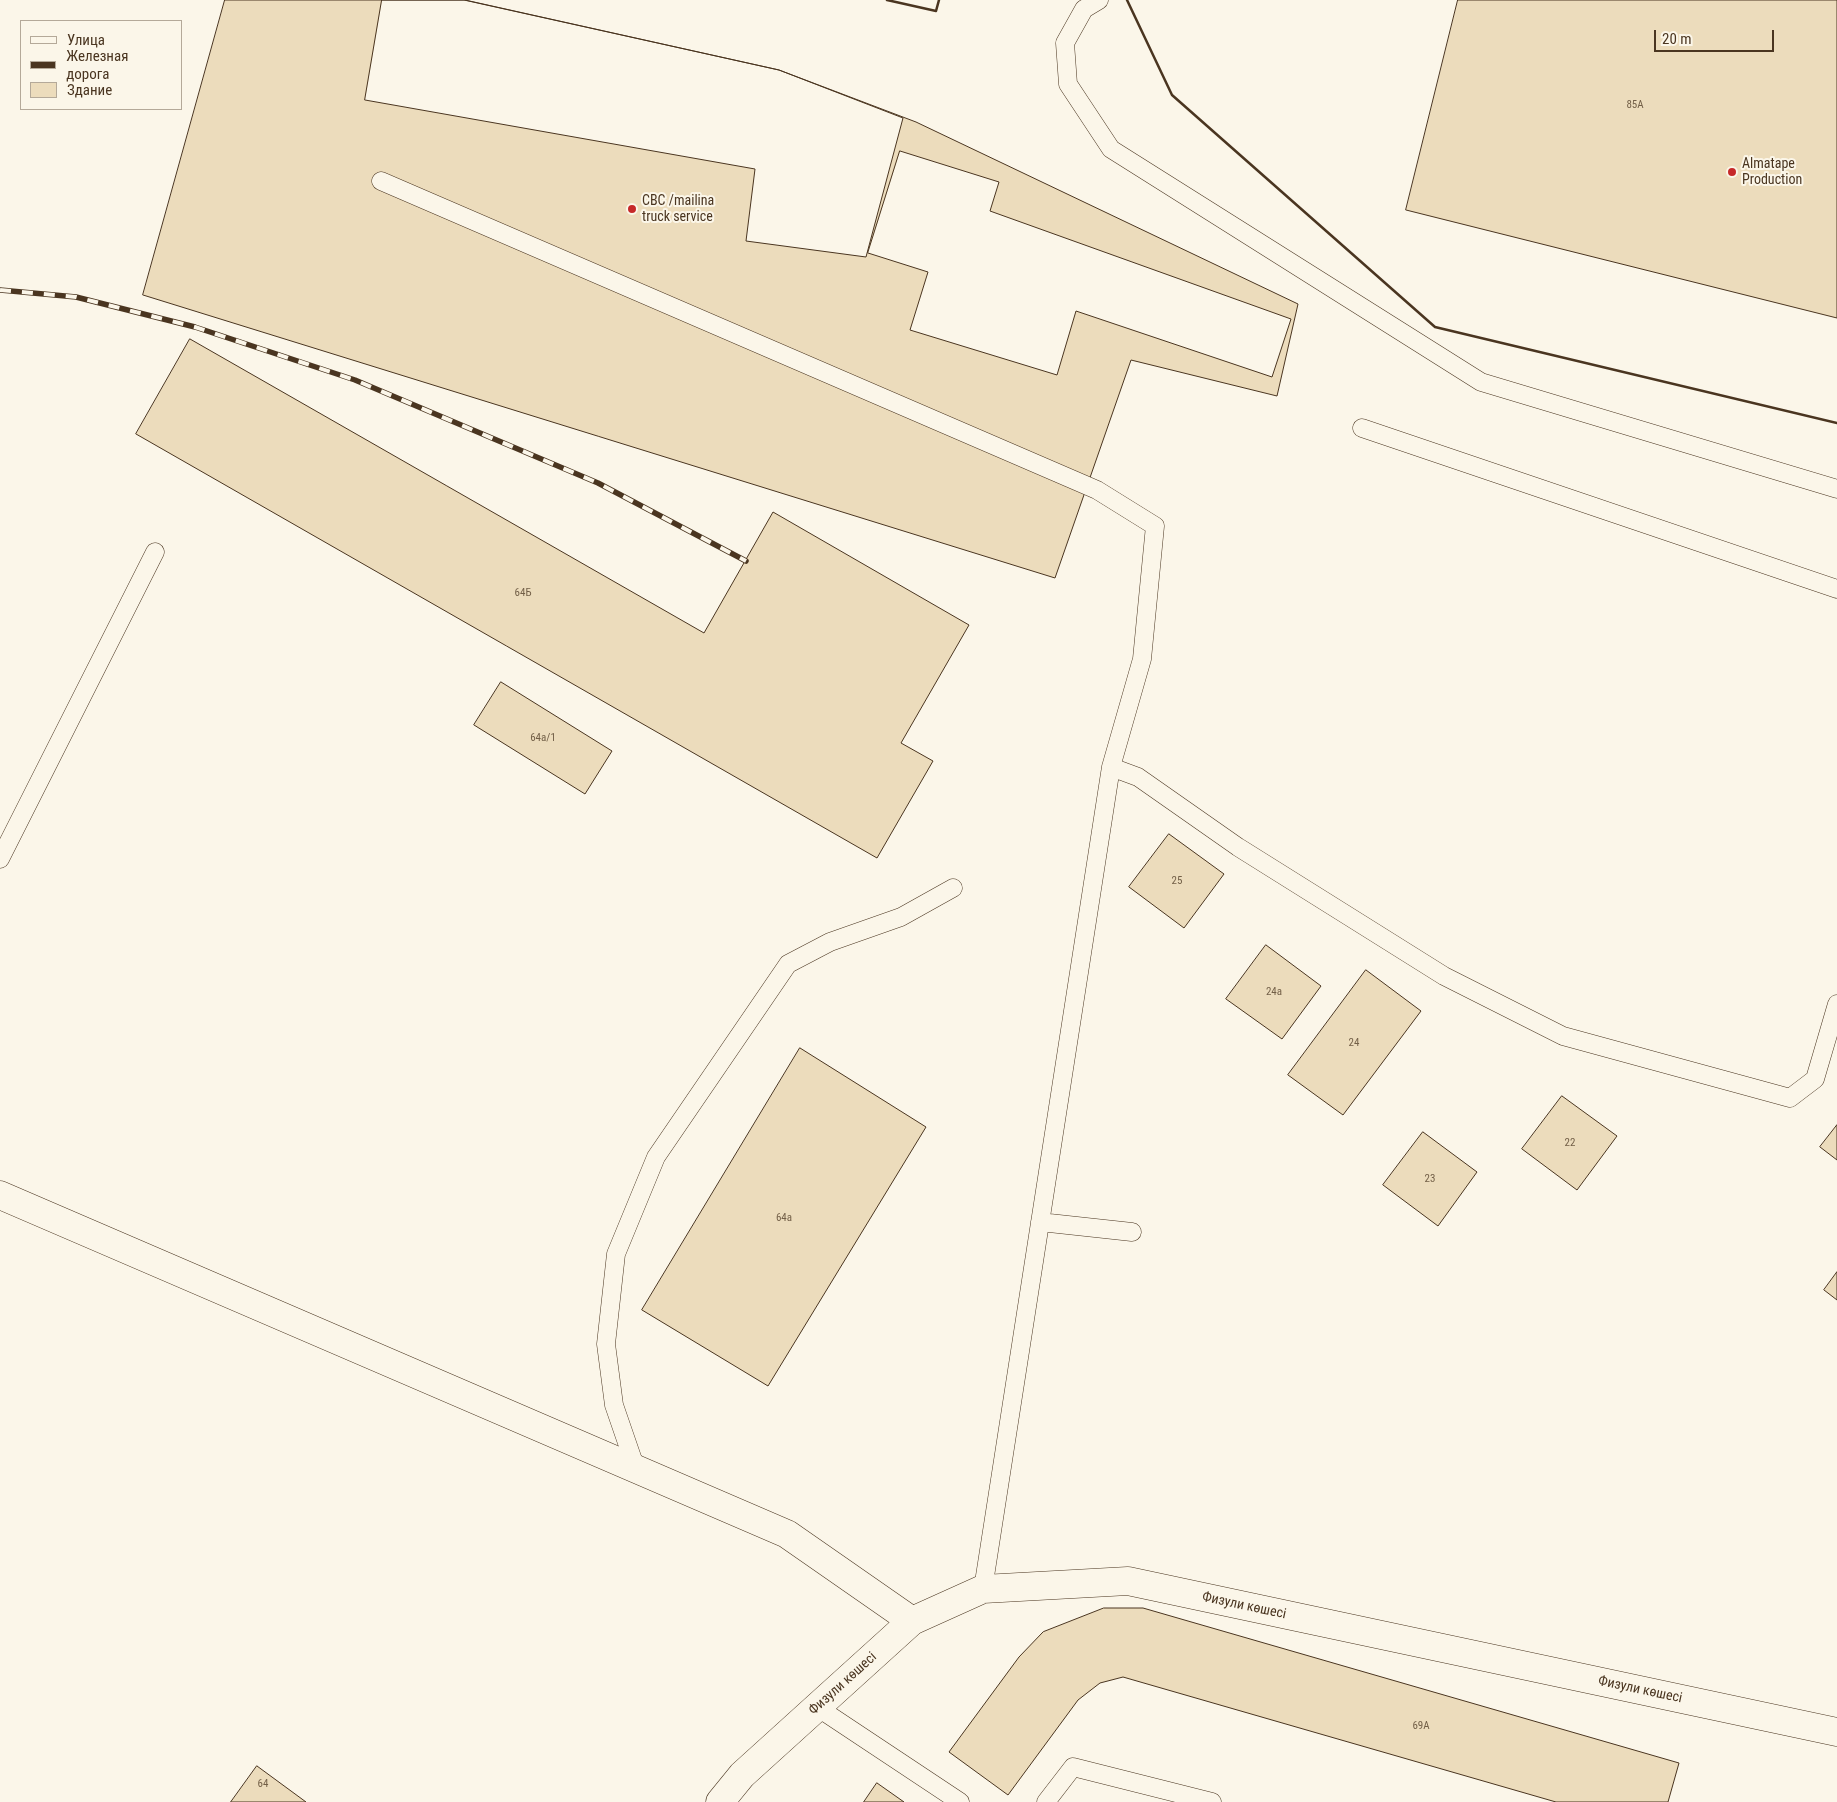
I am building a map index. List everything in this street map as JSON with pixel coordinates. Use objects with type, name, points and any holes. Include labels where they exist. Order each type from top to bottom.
[{"type":"street","points":[[0,1195],[787,1534],[912,1621]]},
{"type":"street","name":"Физули көшесі","points":[[720,1802],[742,1775],[912,1621],[983,1589],[1128,1581],[1837,1732]]},
{"type":"lane","points":[[1099,0],[1084,9],[1065,43],[1066,60],[1068,84],[1111,149],[1481,382],[1837,489]]},
{"type":"lane","points":[[381,181],[1097,490],[1155,526],[1142,659],[1111,767],[983,1589]]},
{"type":"lane","points":[[1362,428],[1837,589]]},
{"type":"lane","points":[[0,859],[155,552]]},
{"type":"lane","points":[[1111,767],[1138,777],[1238,847],[1444,976],[1563,1036],[1790,1098],[1815,1079],[1837,1004]]},
{"type":"lane","points":[[636,1469],[614,1405],[606,1344],[616,1254],[656,1157],[788,964],[830,942],[901,917],[953,888]]},
{"type":"lane","points":[[1040,1222],[1132,1232]]},
{"type":"lane","points":[[817,1707],[960,1802]]},
{"type":"lane","points":[[1046,1802],[1072,1767],[1212,1802]]},
{"type":"building","name":"CBC /mailina truck service","points":[[225,0],[465,0],[779,70],[916,122],[1298,304],[1277,396],[1131,360],[1055,578],[143,295]]},
{"type":"building","points":[[382,0],[464,0],[779,70],[903,118],[866,257],[746,241],[755,169],[365,100]]},
{"type":"building","points":[[1458,0],[1837,0],[1837,318],[1406,210]]},
{"type":"building","points":[[900,151],[999,182],[990,211],[1291,319],[1272,377],[1076,311],[1057,375],[910,330],[928,272],[868,253]]},
{"type":"building","points":[[190,339],[704,633],[773,512],[969,625],[901,743],[933,761],[877,858],[136,434]]},
{"type":"building","points":[[501,682],[612,751],[585,794],[474,725]]},
{"type":"building","points":[[1169,834],[1224,874],[1184,928],[1129,887]]},
{"type":"building","points":[[1266,945],[1321,986],[1282,1039],[1226,999]]},
{"type":"building","points":[[1366,970],[1421,1011],[1343,1115],[1288,1075]]},
{"type":"building","points":[[800,1048],[926,1127],[768,1386],[642,1310]]},
{"type":"building","points":[[1562,1096],[1617,1136],[1577,1190],[1522,1149]]},
{"type":"building","points":[[1837,1125],[1837,1160],[1820,1147]]},
{"type":"building","points":[[1423,1132],[1477,1172],[1438,1226],[1383,1185]]},
{"type":"building","points":[[1837,1272],[1837,1300],[1824,1290]]},
{"type":"building","points":[[1104,1608],[1143,1608],[1679,1763],[1668,1802],[1556,1802],[1123,1677],[1100,1683],[1078,1700],[1008,1795],[949,1752],[1019,1657],[1043,1632]]},
{"type":"building","points":[[257,1766],[306,1802],[231,1802]]},
{"type":"building","points":[[877,1783],[904,1802],[864,1802]]},
{"type":"railway","points":[[0,290],[76,297],[195,327],[355,380],[598,483],[746,561]]},
{"type":"wall","points":[[887,0],[936,11],[939,0]]},
{"type":"wall","points":[[1127,0],[1172,95],[1435,327],[1837,423]]},
{"type":"place","name":"Almatape Production","points":[[1732,172]]},
{"type":"place","name":"CBC /mailina truck service","points":[[632,209]]}]
